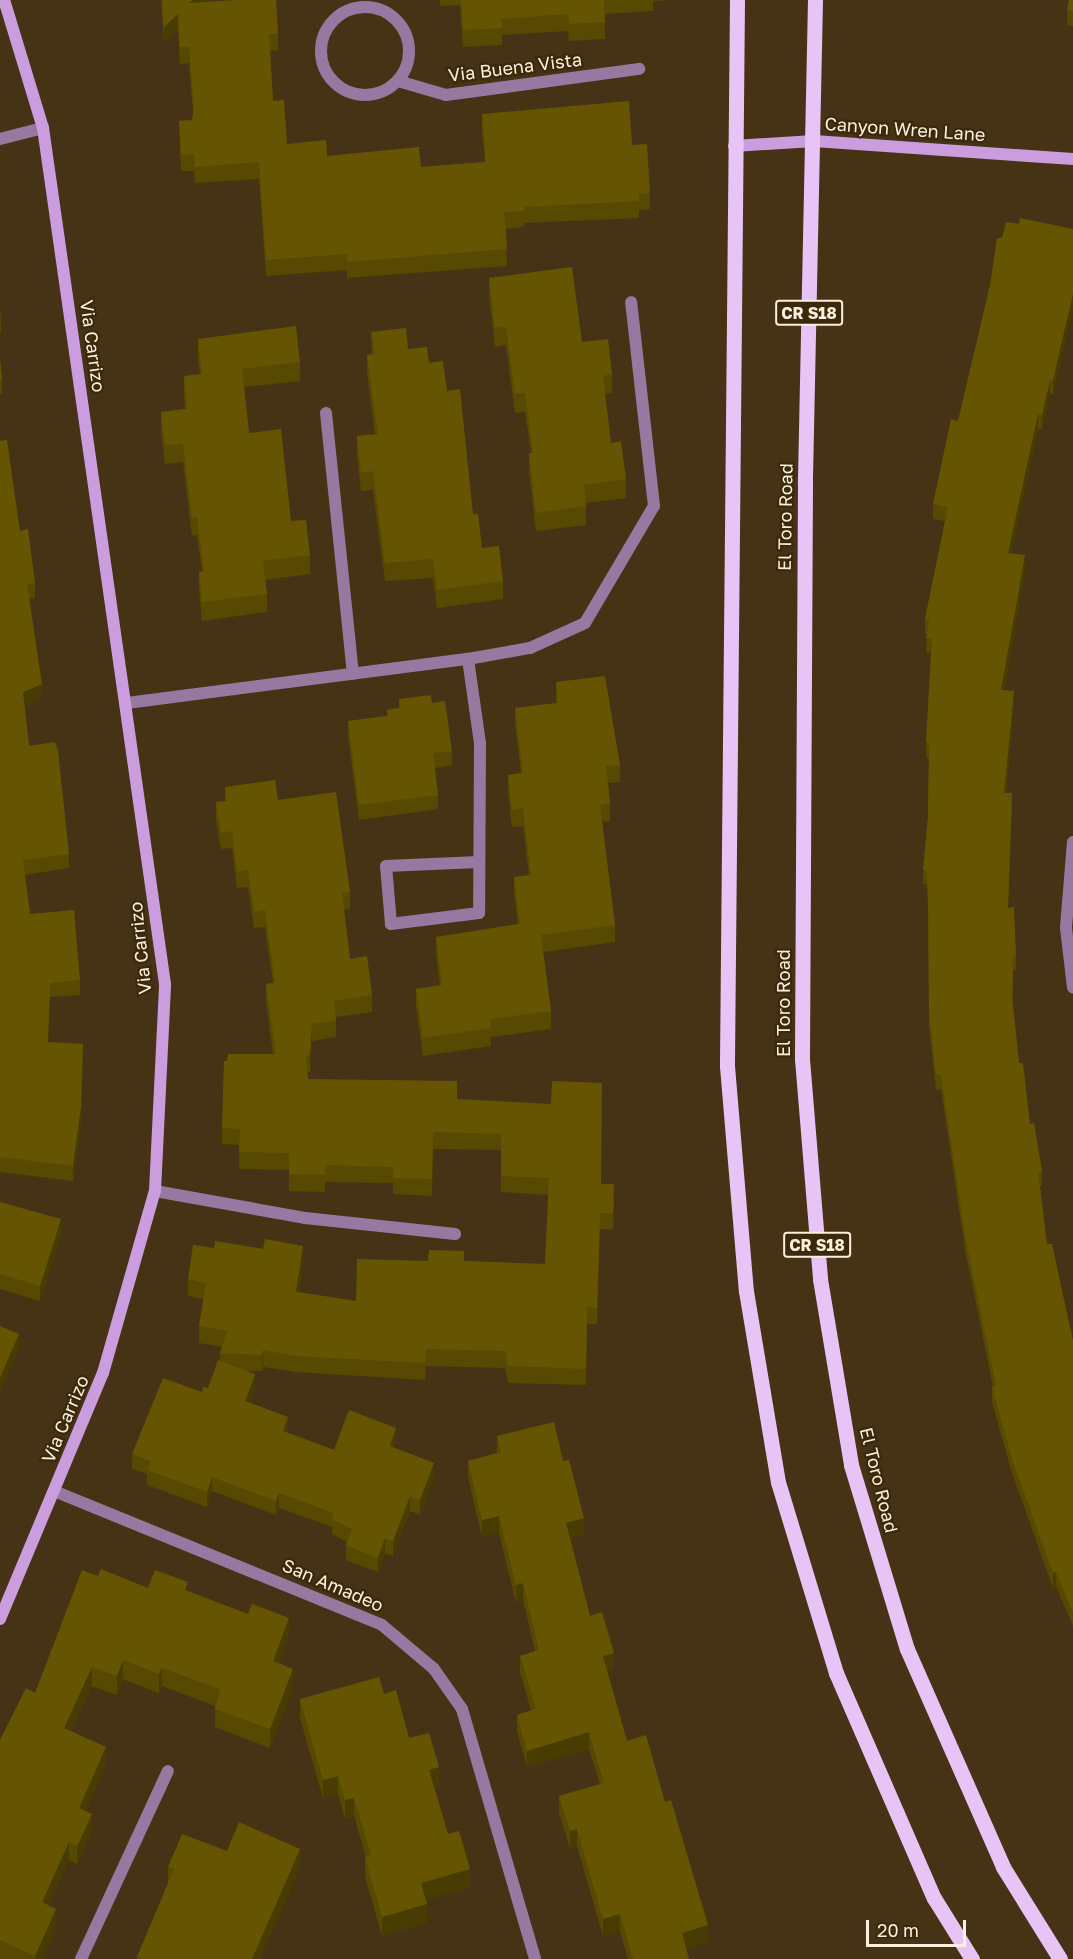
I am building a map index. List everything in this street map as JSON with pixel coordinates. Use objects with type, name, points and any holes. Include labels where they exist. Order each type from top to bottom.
[{"type":"main road","points":[[737,0],[727,1066],[746,1291],[778,1482],[836,1673],[934,1898],[972,1959]]},
{"type":"main road","name":"El Toro Road","points":[[815,0],[814,141],[805,484],[802,1059],[820,1279],[851,1465],[908,1649],[1002,1868],[1060,1959]]},
{"type":"street","name":"Via Carrizo","points":[[0,1619],[103,1373],[155,1191],[165,984],[127,703],[43,128],[3,0]]},
{"type":"street","points":[[382,5],[405,33],[409,49],[407,66],[398,81],[384,92],[367,96],[350,93],[336,84],[325,70],[321,54],[324,36],[333,22],[355,9],[382,5]]},
{"type":"street","name":"Via Buena Vista","points":[[398,81],[446,95],[639,69]]},
{"type":"street","points":[[0,139],[43,128]]},
{"type":"street","name":"Canyon Wren Lane","points":[[734,146],[814,141],[1073,159]]},
{"type":"street","points":[[127,703],[468,659],[530,648],[585,623],[654,506],[631,302]]},
{"type":"street","points":[[326,413],[353,674]]},
{"type":"street","points":[[468,659],[480,743],[479,913],[391,924],[386,866],[479,862]]},
{"type":"street","points":[[1073,842],[1066,928],[1073,988]]},
{"type":"street","points":[[155,1191],[305,1218],[455,1234]]},
{"type":"street","name":"San Amadeo","points":[[54,1491],[382,1625],[434,1669],[462,1709],[535,1959]]},
{"type":"street","points":[[81,1959],[168,1771]]},
{"type":"building","points":[[162,0],[192,0],[189,3],[276,0],[278,34],[269,34],[273,101],[284,100],[287,144],[326,140],[327,156],[419,147],[421,167],[486,162],[482,114],[629,101],[632,145],[647,144],[650,193],[639,194],[639,201],[524,207],[524,211],[504,212],[507,249],[347,262],[347,254],[266,260],[259,162],[195,167],[194,154],[181,155],[179,121],[192,120],[194,107],[189,47],[180,47],[178,14],[164,27]]},
{"type":"building","points":[[461,0],[604,0],[605,22],[569,24],[568,14],[501,19],[502,28],[463,30]]},
{"type":"building","points":[[1069,0],[1073,0],[1073,11],[1067,10]]},
{"type":"building","points":[[1020,218],[1073,229],[1073,294],[1053,380],[1050,380],[1042,415],[1038,414],[1008,553],[1025,555],[1001,690],[1014,691],[1004,793],[1012,793],[1008,908],[1014,907],[1016,956],[1013,956],[1012,1000],[1019,1063],[1023,1063],[1030,1124],[1034,1123],[1042,1171],[1038,1172],[1047,1244],[1052,1244],[1073,1341],[1073,1612],[1056,1572],[1053,1573],[1011,1456],[992,1387],[996,1386],[965,1235],[941,1075],[936,1075],[929,1010],[928,887],[926,870],[923,870],[928,817],[929,743],[926,742],[932,639],[926,638],[929,620],[925,619],[948,507],[933,504],[951,419],[958,421],[990,285],[997,238],[1002,238],[1006,222],[1019,224]]},
{"type":"building","points":[[572,267],[582,342],[608,339],[612,374],[603,376],[611,443],[621,441],[626,479],[584,485],[586,506],[536,513],[529,453],[533,453],[525,393],[515,394],[506,327],[495,328],[489,278]]},
{"type":"building","points":[[296,326],[300,362],[242,369],[249,433],[281,429],[291,521],[306,520],[310,555],[263,561],[267,594],[202,602],[199,572],[204,571],[197,517],[192,517],[183,444],[165,445],[161,412],[187,409],[184,376],[202,374],[198,339]]},
{"type":"building","points":[[406,328],[408,349],[427,347],[429,363],[443,361],[447,391],[460,389],[473,514],[478,514],[482,548],[499,546],[503,581],[437,590],[433,559],[385,563],[373,471],[361,473],[357,436],[378,434],[367,355],[375,354],[371,332]]},
{"type":"building","points":[[7,440],[20,531],[28,529],[35,583],[27,584],[42,684],[23,692],[29,746],[55,742],[58,751],[69,854],[23,860],[30,914],[74,910],[80,980],[50,983],[48,1042],[83,1044],[81,1107],[73,1166],[0,1157],[0,441]]},
{"type":"building","points":[[605,676],[620,765],[606,766],[610,803],[600,805],[615,925],[541,935],[551,1011],[490,1019],[491,1028],[423,1038],[416,989],[442,985],[436,937],[520,924],[514,877],[531,875],[523,808],[512,810],[508,775],[523,773],[515,708],[558,703],[556,682]]},
{"type":"building","points":[[431,695],[432,703],[445,701],[452,751],[433,753],[438,795],[359,805],[348,721],[388,716],[387,710],[400,708],[399,699]]},
{"type":"building","points":[[275,780],[278,800],[336,792],[350,892],[342,893],[350,959],[367,956],[372,995],[334,1001],[336,1021],[312,1024],[310,1055],[306,1056],[308,1079],[457,1081],[457,1099],[551,1104],[552,1081],[602,1083],[601,1184],[614,1184],[613,1213],[600,1213],[597,1308],[587,1307],[586,1369],[508,1366],[505,1351],[426,1349],[425,1363],[296,1356],[263,1350],[262,1355],[220,1353],[227,1331],[199,1326],[206,1283],[188,1279],[193,1245],[214,1248],[215,1241],[263,1249],[265,1239],[303,1246],[296,1292],[356,1301],[357,1259],[428,1261],[429,1250],[464,1251],[464,1261],[545,1264],[549,1178],[501,1176],[501,1134],[433,1132],[432,1179],[393,1178],[393,1167],[325,1165],[325,1175],[289,1174],[289,1153],[239,1152],[240,1129],[222,1128],[224,1061],[227,1061],[228,1054],[276,1054],[266,984],[275,983],[265,910],[254,912],[248,870],[237,872],[232,831],[221,833],[216,802],[227,801],[225,787]]},
{"type":"building","points":[[0,1202],[61,1219],[40,1286],[0,1274]]},
{"type":"building","points":[[0,1326],[19,1334],[0,1378]]},
{"type":"building","points":[[218,1360],[255,1374],[245,1401],[288,1417],[283,1431],[334,1450],[349,1410],[396,1428],[390,1446],[434,1463],[420,1500],[410,1496],[393,1541],[385,1538],[378,1558],[346,1545],[352,1529],[332,1519],[334,1513],[279,1493],[276,1501],[212,1477],[207,1492],[147,1470],[151,1461],[132,1454],[163,1378],[202,1392],[203,1387],[208,1388]]},
{"type":"building","points":[[554,1422],[563,1461],[569,1460],[584,1518],[566,1523],[590,1616],[602,1612],[614,1653],[603,1656],[627,1741],[646,1735],[665,1802],[671,1800],[708,1925],[682,1933],[689,1959],[633,1959],[620,1914],[603,1919],[577,1829],[570,1831],[559,1796],[604,1783],[589,1732],[527,1751],[517,1715],[536,1709],[520,1656],[539,1650],[523,1583],[516,1585],[499,1516],[482,1520],[468,1461],[501,1452],[497,1436]]},
{"type":"building","points":[[101,1569],[148,1588],[155,1570],[188,1582],[185,1590],[248,1614],[252,1604],[289,1618],[273,1661],[293,1669],[270,1729],[215,1709],[220,1689],[162,1668],[159,1674],[123,1660],[117,1676],[92,1667],[64,1728],[106,1747],[79,1808],[92,1814],[77,1846],[69,1842],[42,1902],[56,1909],[35,1956],[0,1940],[0,1740],[26,1688],[35,1693],[82,1570],[98,1576]]},
{"type":"building","points":[[379,1677],[384,1694],[396,1690],[409,1738],[429,1733],[439,1767],[429,1770],[448,1834],[459,1831],[470,1869],[421,1883],[427,1904],[382,1917],[365,1857],[371,1855],[354,1798],[345,1800],[338,1776],[323,1780],[300,1699]]},
{"type":"building","points":[[239,1822],[300,1849],[252,1959],[142,1959],[137,1957],[174,1869],[168,1867],[182,1834],[227,1851]]}]
